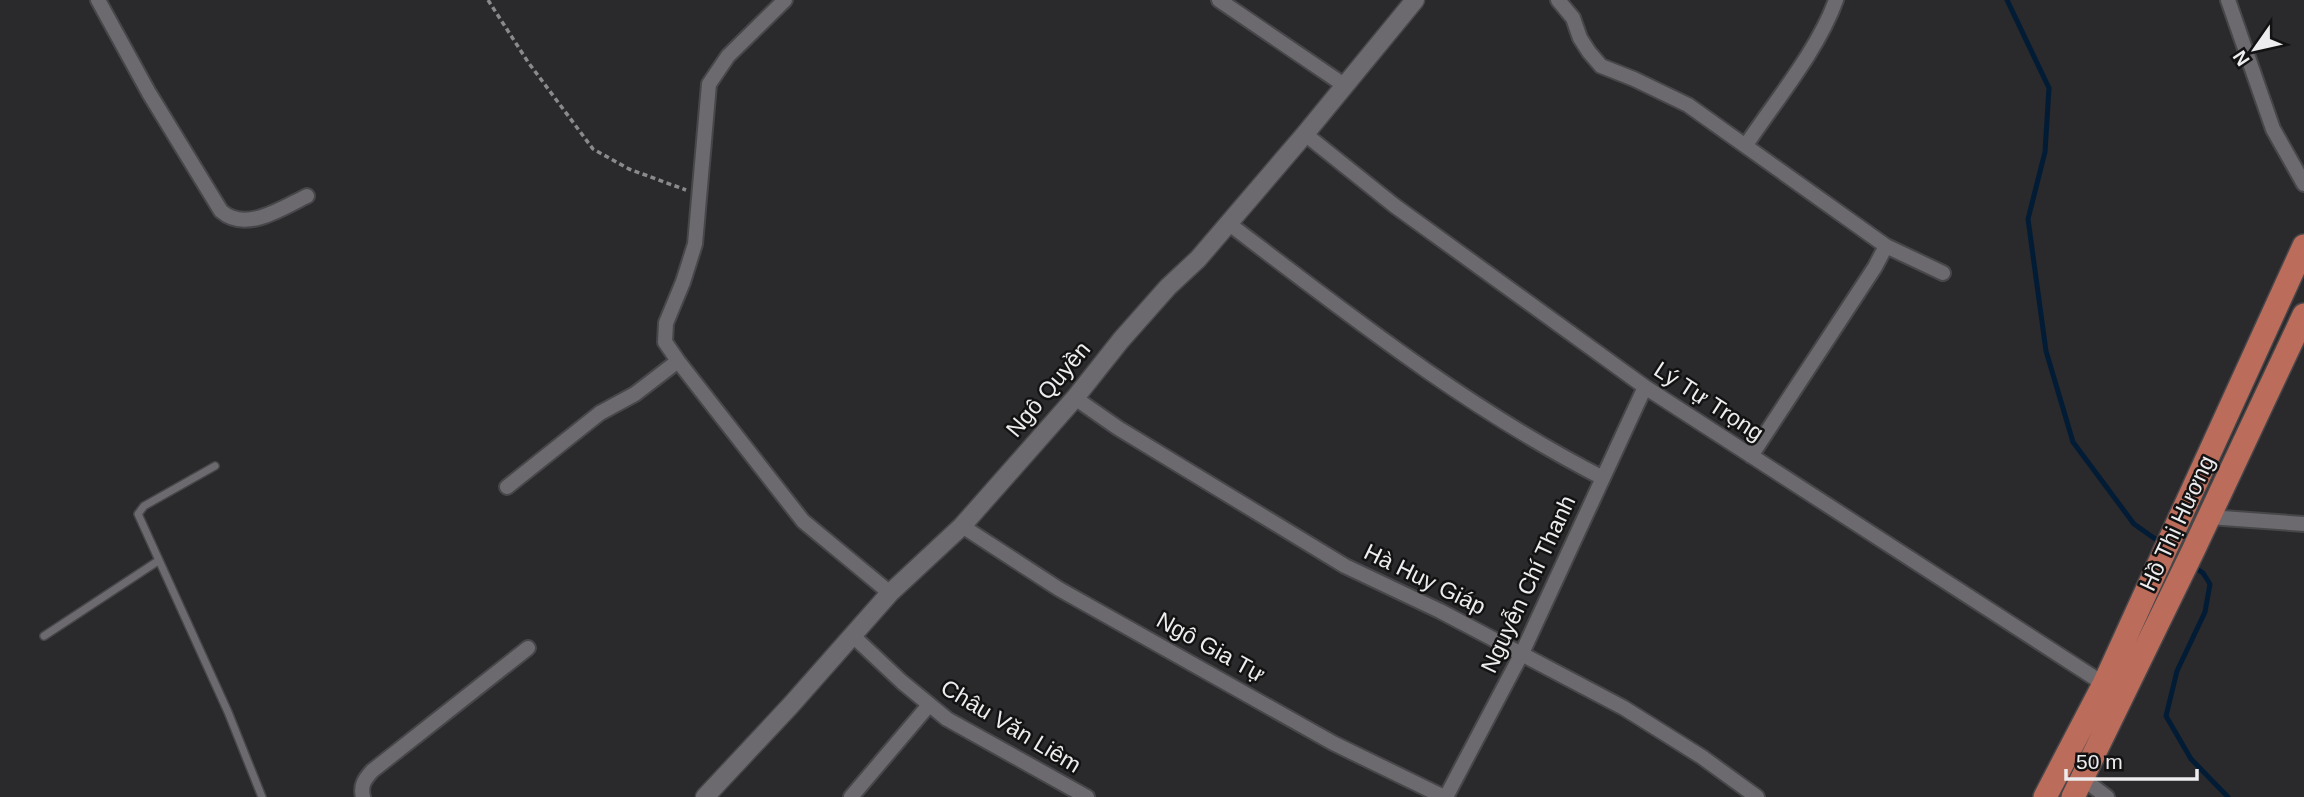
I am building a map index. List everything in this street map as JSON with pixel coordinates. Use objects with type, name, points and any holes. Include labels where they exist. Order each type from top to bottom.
[{"type":"main road","name":"Hồ Thị Hương","points":[[2045,797],[2104,684],[2304,246]]},
{"type":"main road","name":"Hồ Thị Hương","points":[[2077,788],[2175,589],[2304,315]]},
{"type":"street","points":[[98,0],[149,93],[221,211],[235,220],[250,220],[307,196]]},
{"type":"street","points":[[785,0],[728,56],[709,84],[695,244],[666,323],[665,342],[803,521],[890,593]]},
{"type":"street","points":[[1219,0],[1344,85]]},
{"type":"street","name":"Ngô Quyền","points":[[705,797],[890,593],[962,526],[1168,287],[1198,259],[1306,134],[1415,0]]},
{"type":"street","points":[[1558,0],[1573,18],[1588,52],[1601,66],[1688,106],[1886,246],[1943,273]]},
{"type":"street","points":[[1746,145],[1818,39],[1836,0]]},
{"type":"street","points":[[2228,0],[2273,130],[2304,184]]},
{"type":"street","name":"Lý Tự Trọng","points":[[1306,134],[1395,206],[1645,387],[2104,684]]},
{"type":"street","points":[[1228,223],[1443,383],[1555,454],[1603,478]]},
{"type":"street","points":[[1751,456],[1875,267],[1886,246]]},
{"type":"street","points":[[507,486],[610,406],[635,394],[678,360]]},
{"type":"street","name":"Nguyễn Chí Thanh","points":[[1445,797],[1522,653],[1645,387]]},
{"type":"street","name":"Hà Huy Giáp","points":[[1074,398],[1118,428],[1345,566],[1522,653],[1624,708],[1702,757],[1757,797]]},
{"type":"street","points":[[2209,517],[2304,524]]},
{"type":"street","name":"Ngô Gia Tự","points":[[962,526],[1071,595],[1333,743],[1445,797]]},
{"type":"street","name":"Châu Văn Liêm","points":[[852,635],[929,705],[965,731],[1087,797]]},
{"type":"street","points":[[363,797],[363,781],[372,771],[528,648]]},
{"type":"street","points":[[851,797],[929,705]]},
{"type":"street","points":[[2077,788],[2107,797]]},
{"type":"lane","points":[[215,466],[144,506],[138,514],[228,712],[262,797]]},
{"type":"lane","points":[[44,636],[158,561]]},
{"type":"path","points":[[488,0],[528,62],[593,149],[629,169],[700,196]]},
{"type":"waterway","points":[[2007,0],[2049,88],[2045,152],[2028,219],[2046,351],[2073,442],[2134,524],[2161,543]]},
{"type":"waterway","points":[[2191,565],[2203,573],[2210,584],[2205,612],[2177,671],[2166,716],[2191,759],[2228,797]]}]
